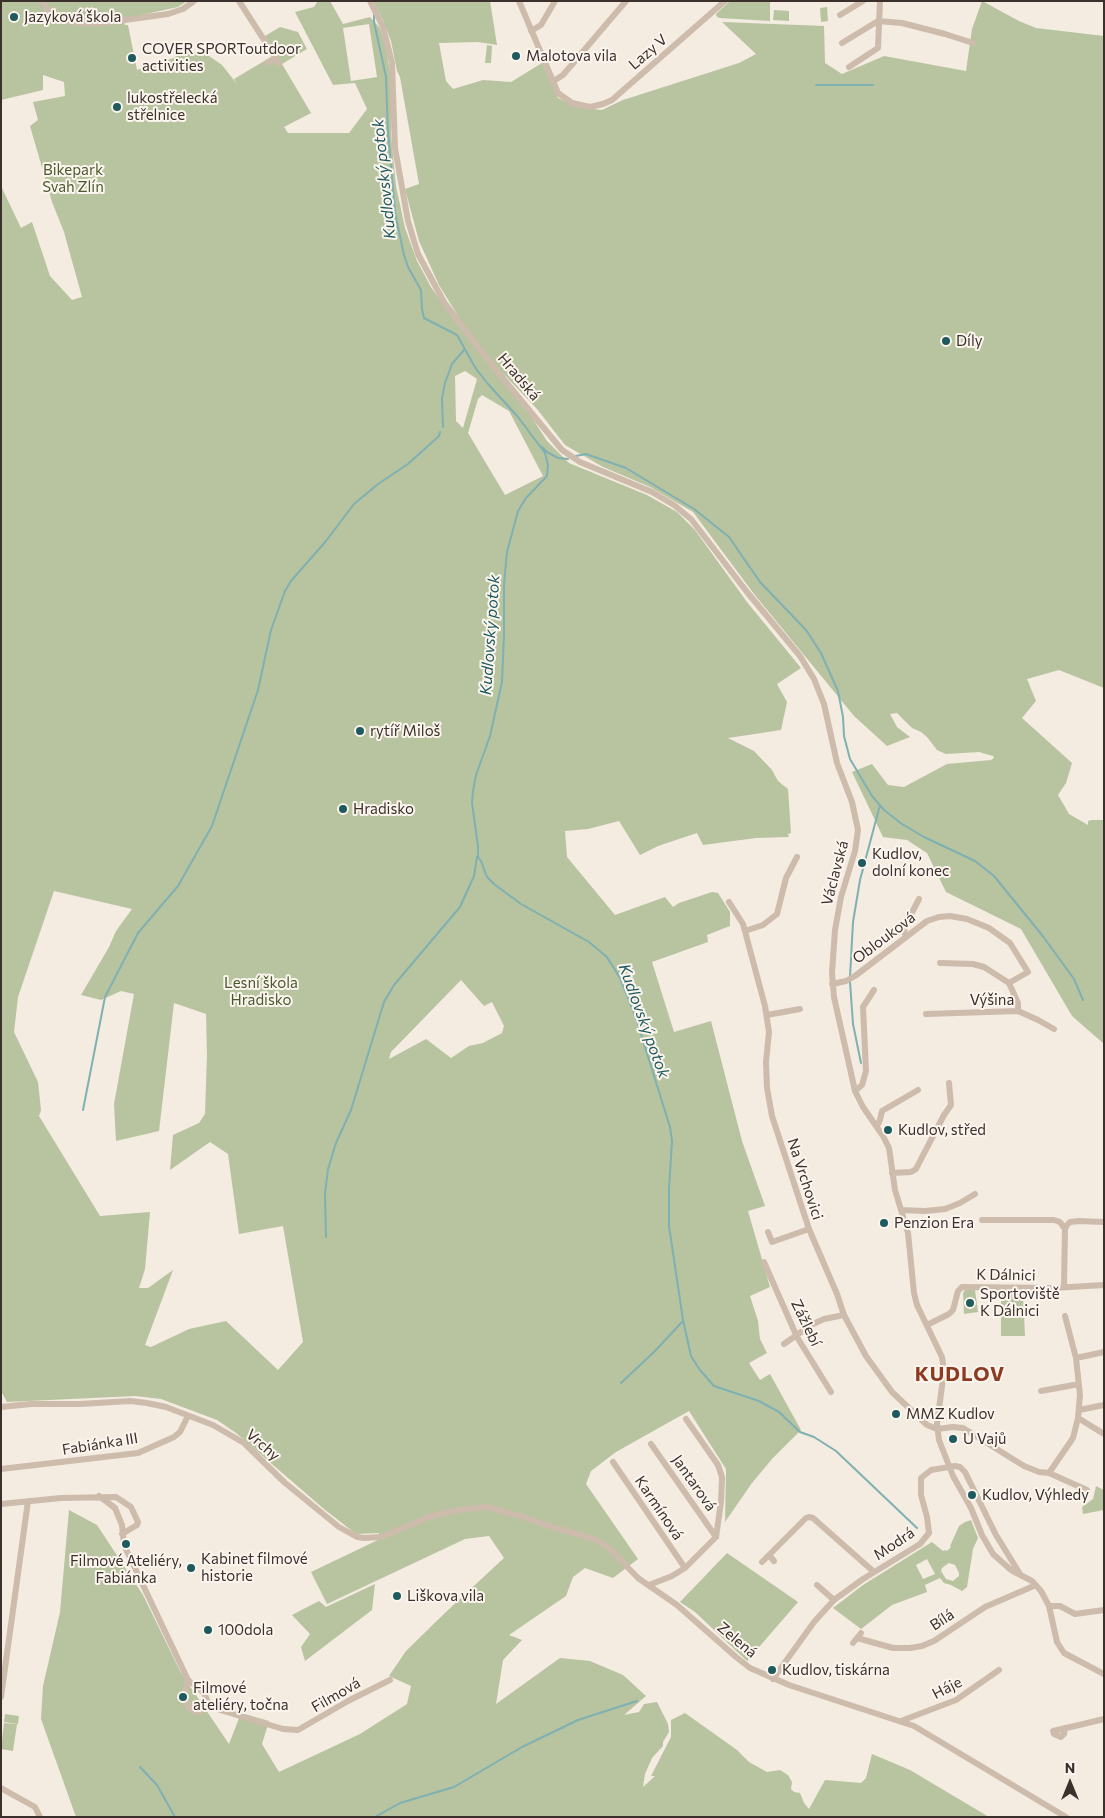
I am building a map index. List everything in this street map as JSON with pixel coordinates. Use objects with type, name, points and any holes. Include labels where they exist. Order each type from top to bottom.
[{"type":"street","points":[[42,1],[52,14],[61,20],[86,24],[168,14],[182,9],[194,1]]},
{"type":"street","points":[[239,1],[277,61],[267,63]]},
{"type":"street","points":[[519,1],[552,82],[563,74],[626,1]]},
{"type":"street","points":[[531,31],[540,25],[555,1]]},
{"type":"street","name":"Lazy V","points":[[552,82],[563,98],[581,106],[599,106],[612,100],[725,1]]},
{"type":"street","points":[[840,15],[863,1]]},
{"type":"street","points":[[849,67],[878,50],[880,1]]},
{"type":"street","name":"Hradská","points":[[371,3],[383,28],[392,62],[395,148],[408,221],[418,254],[444,302],[492,365],[562,450],[580,462],[652,492],[674,505],[691,519],[746,592],[808,667]]},
{"type":"street","points":[[842,43],[878,21],[919,27],[973,43]]},
{"type":"street","name":"Václavská","points":[[808,667],[824,704],[836,763],[852,802],[858,830],[855,851],[837,914],[832,984],[836,1010],[855,1091],[889,1148],[896,1196],[908,1233],[917,1305],[940,1350],[944,1364],[937,1429],[949,1466],[990,1550],[1001,1562],[1036,1585],[1049,1606],[1057,1642],[1061,1650],[1070,1658],[1104,1674]]},
{"type":"street","points":[[745,931],[763,925],[777,914],[786,878],[797,857]]},
{"type":"street","points":[[906,937],[904,931],[906,924],[919,898]]},
{"type":"street","name":"Na Vrchovici","points":[[729,902],[743,924],[758,975],[769,1032],[766,1088],[772,1116],[809,1229],[844,1315],[866,1356],[892,1392],[924,1423],[937,1429]]},
{"type":"street","name":"Oblouková","points":[[832,984],[846,981],[855,976],[927,921],[942,916],[959,917],[989,928],[1010,943],[1028,972],[1009,983]]},
{"type":"street","points":[[940,963],[973,964],[984,967],[1009,983],[1018,1002],[1018,1011]]},
{"type":"street","points":[[855,1091],[862,1085],[866,1071],[863,1007],[874,990]]},
{"type":"street","points":[[766,1015],[800,1009]]},
{"type":"street","name":"Výšina","points":[[926,1014],[1018,1011],[1054,1029]]},
{"type":"street","points":[[892,1173],[907,1173],[916,1169],[951,1105],[949,1083]]},
{"type":"street","points":[[877,1126],[882,1111],[918,1090]]},
{"type":"street","points":[[901,1210],[925,1211],[945,1208],[960,1203],[975,1194]]},
{"type":"street","points":[[982,1220],[1054,1220],[1060,1222],[1065,1229]]},
{"type":"street","points":[[1064,1287],[1065,1229],[1070,1222],[1104,1222]]},
{"type":"street","points":[[768,1232],[772,1242],[809,1229]]},
{"type":"street","name":"Zážlebí","points":[[764,1262],[796,1334],[831,1392]]},
{"type":"street","name":"K Dálnici","points":[[927,1325],[953,1310],[958,1290],[962,1287],[1104,1285]]},
{"type":"street","points":[[784,1344],[796,1334],[824,1319],[844,1315]]},
{"type":"street","points":[[1049,1473],[1073,1438],[1079,1410],[1076,1358],[1065,1316]]},
{"type":"street","points":[[1076,1358],[1104,1352]]},
{"type":"street","points":[[1041,1391],[1079,1384]]},
{"type":"street","name":"Vrchy","points":[[1,1407],[31,1404],[130,1401],[156,1405],[213,1425],[244,1443],[284,1482],[339,1527],[357,1537],[381,1537],[430,1517],[458,1510],[487,1507]]},
{"type":"street","points":[[1079,1410],[1104,1404]]},
{"type":"street","name":"Fabiánka III","points":[[1,1469],[138,1453],[174,1437],[180,1432],[188,1416]]},
{"type":"street","points":[[1078,1418],[1104,1434]]},
{"type":"street","points":[[649,1585],[672,1576],[684,1568],[716,1537],[722,1477],[718,1465],[686,1419]]},
{"type":"street","points":[[937,1429],[963,1428],[1024,1466],[1049,1473],[1087,1490]]},
{"type":"street","name":"Jantarová","points":[[651,1444],[716,1537]]},
{"type":"street","name":"Karmínová","points":[[613,1462],[684,1568]]},
{"type":"street","points":[[949,1466],[958,1466],[965,1472],[996,1535],[1020,1575]]},
{"type":"street","name":"Modrá","points":[[773,1679],[814,1622],[834,1600],[849,1588],[920,1544],[929,1533],[928,1517],[921,1495],[921,1478],[930,1470],[949,1466]]},
{"type":"street","points":[[1,1504],[99,1496],[116,1497],[132,1507],[137,1525],[122,1534]]},
{"type":"street","name":"Filmová","points":[[99,1496],[115,1508],[122,1526],[124,1545],[188,1680],[204,1693],[208,1702],[207,1706],[200,1712],[195,1712],[188,1707],[185,1693],[188,1680]]},
{"type":"street","points":[[1,1697],[28,1501]]},
{"type":"street","name":"Zelená","points":[[487,1507],[514,1514],[552,1528],[595,1539],[608,1547],[630,1572],[678,1605],[750,1668],[808,1692],[914,1726],[1066,1817]]},
{"type":"street","name":"Modrá","points":[[762,1562],[809,1517],[874,1572]]},
{"type":"street","points":[[769,1555],[774,1561]]},
{"type":"street","points":[[817,1585],[834,1600]]},
{"type":"street","name":"Bílá","points":[[857,1638],[893,1648],[922,1646],[985,1607],[1036,1585]]},
{"type":"street","points":[[1049,1606],[1060,1606],[1075,1614],[1104,1610]]},
{"type":"street","name":"Háje","points":[[902,1721],[956,1700],[999,1670]]},
{"type":"street","name":"Filmová","points":[[207,1706],[283,1729],[298,1730],[348,1701],[390,1680]]},
{"type":"street","points":[[1065,1728],[1104,1719]]},
{"type":"street","points":[[1,1788],[35,1808],[40,1817]]},
{"type":"green space","points":[[1,1],[187,1],[178,7],[123,19],[125,25],[128,25],[137,70],[174,58],[184,49],[209,56],[222,65],[237,84],[234,79],[276,54],[265,36],[280,27],[298,32],[307,49],[282,64],[311,113],[284,127],[288,133],[349,133],[367,109],[355,83],[333,85],[295,12],[314,7],[318,1],[330,1],[343,24],[370,17],[380,28],[387,52],[391,81],[391,135],[396,186],[405,228],[417,261],[431,287],[458,325],[531,416],[547,441],[569,463],[647,495],[677,512],[695,530],[747,602],[801,668],[777,684],[787,702],[781,730],[728,738],[754,751],[772,770],[778,781],[788,789],[791,833],[788,834],[789,837],[756,838],[703,845],[697,833],[658,846],[640,855],[619,821],[588,829],[565,831],[567,857],[615,915],[665,897],[673,907],[679,903],[712,892],[718,893],[730,912],[730,926],[707,935],[708,942],[652,962],[674,1032],[711,1021],[742,1141],[765,1206],[748,1211],[770,1287],[750,1296],[758,1321],[760,1339],[767,1353],[749,1363],[760,1380],[770,1374],[801,1430],[772,1459],[752,1483],[725,1522],[726,1469],[689,1411],[616,1452],[591,1471],[586,1484],[638,1559],[613,1578],[585,1568],[573,1577],[566,1596],[509,1635],[522,1640],[503,1660],[496,1704],[560,1658],[590,1661],[623,1675],[646,1696],[624,1715],[639,1712],[644,1704],[657,1702],[668,1724],[669,1732],[663,1742],[663,1746],[652,1758],[645,1774],[643,1787],[655,1776],[651,1776],[671,1737],[671,1720],[685,1713],[737,1750],[749,1762],[767,1772],[780,1770],[788,1775],[792,1782],[791,1789],[794,1792],[800,1793],[809,1809],[825,1780],[861,1783],[866,1778],[872,1754],[910,1770],[989,1817],[76,1817],[41,1719],[43,1686],[60,1612],[69,1510],[97,1525],[143,1595],[181,1673],[229,1744],[241,1713],[269,1721],[262,1744],[279,1772],[360,1734],[407,1704],[411,1686],[389,1676],[406,1651],[504,1558],[489,1536],[465,1539],[327,1604],[311,1572],[378,1540],[379,1533],[356,1534],[236,1433],[217,1420],[161,1399],[135,1396],[7,1402],[1,1391],[1,186],[21,228],[32,222],[50,276],[72,300],[82,297],[64,232],[52,202],[30,126],[38,120],[33,102],[65,96],[64,82],[43,75],[43,90],[1,100]],"holes":[[[369,24],[377,77],[351,81],[343,28]],[[465,371],[477,379],[463,428],[456,421],[455,376]],[[482,395],[509,411],[543,476],[505,495],[468,433],[478,399]],[[54,891],[132,909],[116,931],[109,947],[81,995],[101,1000],[121,991],[134,994],[114,1104],[116,1141],[159,1131],[174,1003],[206,1014],[205,1114],[199,1123],[173,1135],[170,1170],[210,1142],[228,1154],[239,1234],[283,1226],[303,1342],[278,1370],[226,1321],[189,1329],[151,1347],[145,1345],[173,1270],[148,1288],[139,1288],[145,1269],[150,1212],[100,1216],[39,1116],[41,1110],[38,1082],[14,1032],[18,997]],[[461,980],[484,1006],[492,1002],[504,1026],[502,1033],[483,1043],[469,1046],[451,1058],[426,1039],[389,1059],[391,1052]]]},
{"type":"green space","points":[[373,1],[490,1],[497,45],[478,42],[439,43],[446,81],[453,89],[483,80],[511,82],[542,63],[558,98],[577,107],[602,110],[623,100],[739,63],[756,54],[722,22],[824,26],[825,63],[842,74],[884,56],[966,71],[972,29],[982,1],[1036,28],[1104,36],[1104,688],[1059,670],[1027,679],[1036,701],[1022,718],[1072,763],[1066,783],[1058,795],[1069,814],[1088,825],[1088,821],[1091,820],[1104,820],[1104,1044],[1072,1016],[1021,929],[946,892],[927,853],[907,840],[883,837],[852,772],[872,764],[888,785],[904,787],[947,764],[991,760],[994,758],[993,756],[979,752],[946,754],[937,750],[927,737],[912,728],[897,713],[890,714],[897,727],[910,737],[887,746],[854,716],[754,594],[693,512],[650,487],[603,467],[565,445],[537,409],[492,362],[463,324],[439,285],[419,241],[405,189],[419,184],[400,77],[391,41]]},
{"type":"green space","points":[[730,1],[770,1],[770,21],[717,17],[716,14]]},
{"type":"green space","points":[[827,7],[828,21],[821,22],[820,8]]},
{"type":"green space","points":[[774,10],[789,11],[789,21],[773,20]]},
{"type":"green space","points":[[487,45],[492,46],[491,63],[485,63]]},
{"type":"green space","points":[[1001,1289],[1021,1289],[1023,1292],[1025,1336],[1001,1336]]},
{"type":"green space","name":"Sportoviště K Dálnici","points":[[965,1290],[975,1290],[978,1312],[964,1314],[963,1293]]},
{"type":"green space","points":[[1096,1486],[1104,1490],[1104,1510],[1083,1514],[1082,1507],[1093,1499]]},
{"type":"green space","points":[[971,1520],[978,1538],[973,1549],[967,1587],[962,1591],[944,1583],[940,1578],[925,1585],[927,1592],[892,1605],[861,1629],[833,1608],[863,1585],[932,1542],[943,1551],[947,1551],[951,1547],[959,1526]],"holes":[[[927,1559],[935,1574],[923,1579],[916,1565]],[[949,1563],[955,1565],[959,1573],[959,1576],[953,1581],[946,1579],[941,1571]]]},
{"type":"green space","points":[[727,1553],[798,1602],[747,1661],[695,1612],[680,1602]]},
{"type":"green space","points":[[375,1584],[372,1610],[305,1661],[301,1647],[310,1634],[292,1615],[319,1601],[326,1607]]},
{"type":"green space","points":[[5,1714],[19,1716],[18,1724],[4,1722]]},
{"type":"green space","points":[[4,1723],[17,1724],[13,1751],[1,1749]]},
{"type":"waterway","name":"Kudlovský potok","points":[[374,14],[386,77],[388,132],[395,213],[408,267],[421,290],[424,318],[457,335],[476,369],[518,417],[545,453],[548,465],[547,476],[526,498],[518,511],[507,552],[504,584],[502,682],[490,736],[476,775],[473,791],[472,803],[478,857],[487,877],[494,884],[521,904],[589,942],[607,957],[620,978],[636,1018],[670,1127],[672,1141],[669,1226],[683,1320],[691,1356],[700,1370],[714,1386],[759,1401],[779,1412],[800,1432],[814,1437],[836,1451],[917,1528]]},
{"type":"waterway","points":[[816,85],[873,85]]},
{"type":"waterway","points":[[443,427],[442,399],[445,383],[452,364],[464,350]]},
{"type":"waterway","points":[[83,1110],[105,997],[138,933],[178,886],[212,826],[258,690],[271,630],[285,591],[291,581],[326,541],[354,504],[378,484],[408,464],[439,436],[440,432]]},
{"type":"waterway","points":[[542,447],[558,458],[568,459]]},
{"type":"waterway","points":[[576,456],[586,454],[626,468],[694,509],[729,537],[760,582],[806,630],[821,653],[838,691],[843,717],[844,736],[850,759],[872,796],[884,810],[902,824],[924,837],[975,861],[994,876],[1042,935],[1074,979],[1083,1000]]},
{"type":"waterway","points":[[850,977],[853,922],[860,880],[880,805]]},
{"type":"waterway","points":[[326,1237],[325,1194],[328,1169],[336,1143],[351,1110],[384,1002],[394,985],[460,907],[474,876],[477,857]]},
{"type":"waterway","points":[[850,982],[853,1024],[861,1063]]},
{"type":"waterway","points":[[621,1383],[683,1321]]},
{"type":"waterway","points":[[375,1817],[400,1803],[454,1787],[522,1747],[578,1720],[637,1701]]},
{"type":"waterway","points":[[140,1767],[157,1785],[175,1817]]},
{"type":"place","name":"Jazyková škola","points":[[14,17]]},
{"type":"place","name":"Malotova vila","points":[[516,56]]},
{"type":"place","name":"COVER SPORToutdoor activities","points":[[132,58]]},
{"type":"place","name":"lukostřelecká střelnice","points":[[117,107]]},
{"type":"place","name":"Díly","points":[[946,341]]},
{"type":"place","name":"rytíř Miloš","points":[[360,731]]},
{"type":"place","name":"Hradisko","points":[[343,809]]},
{"type":"place","name":"Kudlov, dolní konec","points":[[862,863]]},
{"type":"place","name":"Kudlov, střed","points":[[888,1130]]},
{"type":"place","name":"Penzion Era","points":[[884,1223]]},
{"type":"place","name":"Sportoviště K Dálnici","points":[[970,1303]]},
{"type":"place","name":"MMZ Kudlov","points":[[896,1414]]},
{"type":"place","name":"U Vajů","points":[[953,1439]]},
{"type":"place","name":"Kudlov, Výhledy","points":[[972,1495]]},
{"type":"place","name":"Filmové Ateliéry, Fabiánka","points":[[126,1544]]},
{"type":"place","name":"Kabinet filmové historie","points":[[191,1568]]},
{"type":"place","name":"Liškova vila","points":[[397,1596]]},
{"type":"place","name":"100dola","points":[[208,1630]]},
{"type":"place","name":"Kudlov, tiskárna","points":[[772,1670]]},
{"type":"place","name":"Filmové ateliéry, točna","points":[[183,1697]]},
{"type":"district","name":"KUDLOV","points":[[960,1374]]},
{"type":"park label","name":"Bikepark Svah Zlín","points":[[73,178]]},
{"type":"park label","name":"Lesní škola Hradisko","points":[[261,992]]}]
